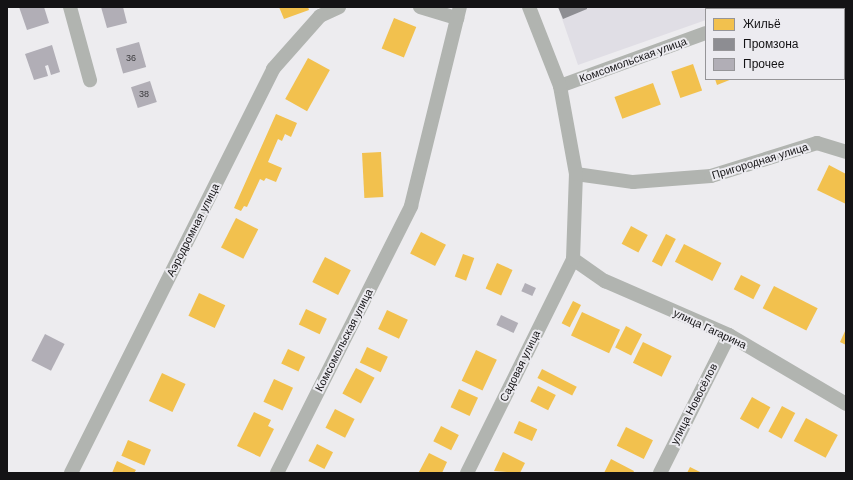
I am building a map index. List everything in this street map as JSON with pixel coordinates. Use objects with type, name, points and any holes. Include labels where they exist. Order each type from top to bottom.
[{"type":"street","points":[[70,7],[90,80]]},
{"type":"street","name":"Аэродромная улица","points":[[72,473],[273,69],[320,16],[339,7]]},
{"type":"street","points":[[420,7],[459,12]]},
{"type":"street","points":[[529,7],[560,86],[576,174],[573,259]]},
{"type":"street","name":"Комсомольская улица","points":[[277,473],[411,206],[459,12]]},
{"type":"street","name":"Комсомольская улица","points":[[560,86],[705,33]]},
{"type":"street","name":"Пригородная улица","points":[[576,174],[633,182],[712,176],[817,143],[846,152]]},
{"type":"street","name":"улица Гагарина","points":[[573,259],[604,281],[729,335],[846,404]]},
{"type":"street","name":"Садовая улица","points":[[467,473],[573,259]]},
{"type":"street","name":"улица Новосёлов","points":[[660,473],[729,335]]},
{"type":"shaded area","points":[[558,7],[741,7],[705,8],[705,20],[578,65]]},
{"type":"building: Жильё","points":[[279,7],[308,7],[309,10],[284,19]]},
{"type":"building: Жильё","points":[[394,18],[416,27],[404,58],[382,49]]},
{"type":"building: Жильё","points":[[308,58],[330,70],[307,111],[285,99]]},
{"type":"building: Жильё","points":[[693,64],[702,90],[680,98],[671,71]]},
{"type":"building: Жильё","points":[[715,80],[730,80],[717,85]]},
{"type":"building: Жильё","points":[[653,83],[661,105],[622,119],[614,97]]},
{"type":"building: Жильё","points":[[276,114],[297,123],[291,137],[285,134],[282,141],[278,139],[268,162],[282,168],[276,182],[266,178],[264,181],[260,179],[247,207],[244,206],[241,211],[234,208]]},
{"type":"building: Жильё","points":[[381,152],[383,197],[364,198],[362,153]]},
{"type":"building: Жильё","points":[[829,165],[846,174],[846,204],[817,190]]},
{"type":"building: Жильё","points":[[236,218],[258,229],[243,259],[221,247]]},
{"type":"building: Жильё","points":[[631,226],[648,235],[638,253],[622,244]]},
{"type":"building: Жильё","points":[[421,232],[446,245],[435,266],[410,253]]},
{"type":"building: Жильё","points":[[666,234],[676,239],[662,267],[652,262]]},
{"type":"building: Жильё","points":[[684,244],[721,263],[712,281],[675,262]]},
{"type":"building: Жильё","points":[[463,254],[474,258],[466,281],[455,277]]},
{"type":"building: Жильё","points":[[325,257],[351,270],[338,295],[312,282]]},
{"type":"building: Жильё","points":[[497,263],[513,270],[501,295],[486,289]]},
{"type":"building: Жильё","points":[[741,275],[761,285],[753,299],[734,289]]},
{"type":"building: Жильё","points":[[774,286],[818,308],[806,331],[763,308]]},
{"type":"building: Жильё","points":[[199,293],[225,305],[215,328],[188,316]]},
{"type":"building: Жильё","points":[[573,301],[581,305],[570,327],[562,323]]},
{"type":"building: Жильё","points":[[306,309],[327,319],[320,334],[299,324]]},
{"type":"building: Жильё","points":[[387,310],[408,320],[399,339],[378,329]]},
{"type":"building: Жильё","points":[[582,312],[620,330],[609,353],[571,336]]},
{"type":"building: Жильё","points":[[626,326],[642,334],[631,356],[615,347]]},
{"type":"building: Жильё","points":[[846,329],[846,345],[840,342]]},
{"type":"building: Жильё","points":[[643,342],[672,356],[662,377],[633,363]]},
{"type":"building: Жильё","points":[[367,347],[388,357],[381,372],[360,362]]},
{"type":"building: Жильё","points":[[288,349],[305,357],[298,372],[281,364]]},
{"type":"building: Жильё","points":[[476,350],[497,360],[482,391],[462,381]]},
{"type":"building: Жильё","points":[[356,368],[375,378],[361,403],[342,394]]},
{"type":"building: Жильё","points":[[542,369],[577,387],[572,396],[537,378]]},
{"type":"building: Жильё","points":[[162,373],[186,384],[172,412],[149,401]]},
{"type":"building: Жильё","points":[[274,379],[293,388],[282,411],[263,402]]},
{"type":"building: Жильё","points":[[538,386],[556,395],[548,410],[530,401]]},
{"type":"building: Жильё","points":[[459,389],[478,398],[470,416],[451,407]]},
{"type":"building: Жильё","points":[[752,397],[770,407],[758,429],[740,419]]},
{"type":"building: Жильё","points":[[782,406],[795,413],[782,439],[768,432]]},
{"type":"building: Жильё","points":[[335,409],[355,419],[345,438],[325,428]]},
{"type":"building: Жильё","points":[[254,412],[271,420],[268,426],[274,429],[260,457],[237,446]]},
{"type":"building: Жильё","points":[[806,418],[838,435],[826,458],[794,441]]},
{"type":"building: Жильё","points":[[519,421],[537,429],[532,441],[514,433]]},
{"type":"building: Жильё","points":[[441,426],[459,435],[451,450],[433,441]]},
{"type":"building: Жильё","points":[[626,427],[653,440],[644,459],[617,446]]},
{"type":"building: Жильё","points":[[128,440],[151,450],[144,465],[121,456]]},
{"type":"building: Жильё","points":[[317,444],[333,452],[324,469],[308,461]]},
{"type":"building: Жильё","points":[[503,452],[525,463],[520,473],[494,471]]},
{"type":"building: Жильё","points":[[429,453],[447,462],[442,473],[419,472]]},
{"type":"building: Жильё","points":[[611,459],[634,471],[633,473],[604,473]]},
{"type":"building: Жильё","points":[[117,461],[136,470],[134,473],[112,473]]},
{"type":"building: Жильё","points":[[690,467],[702,473],[687,473]]},
{"type":"building: Промзона","points":[[558,7],[587,7],[587,9],[563,19]]},
{"type":"building: Прочее","points":[[19,7],[44,7],[49,23],[27,30]]},
{"type":"building: Прочее","points":[[101,7],[123,7],[127,23],[107,28]]},
{"type":"building: Прочее","points":[[139,42],[146,67],[123,74],[116,49]]},
{"type":"building: Прочее","points":[[52,45],[60,72],[51,75],[48,65],[45,66],[48,76],[34,80],[25,54]]},
{"type":"building: Прочее","points":[[150,81],[157,102],[138,108],[131,87]]},
{"type":"building: Прочее","points":[[525,283],[536,288],[532,296],[521,291]]},
{"type":"building: Прочее","points":[[501,315],[518,323],[514,333],[496,325]]},
{"type":"building: Прочее","points":[[45,334],[65,344],[51,371],[31,361]]}]
